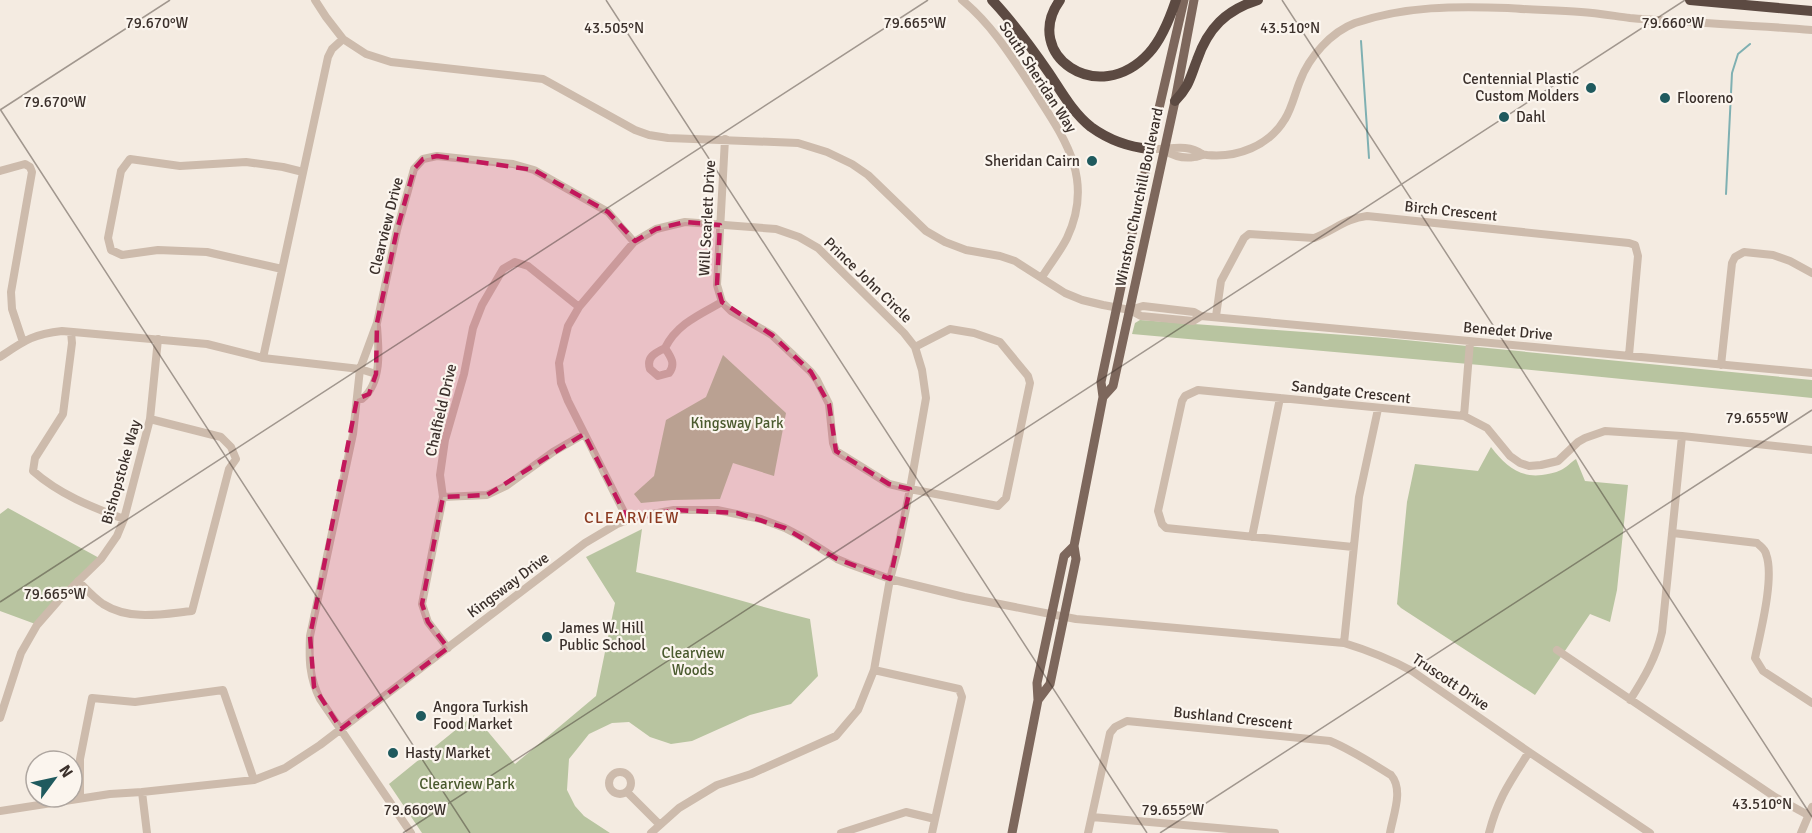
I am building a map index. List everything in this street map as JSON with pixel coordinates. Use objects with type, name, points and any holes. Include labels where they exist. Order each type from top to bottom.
[{"type":"highway","points":[[992,0],[1022,34],[1066,99],[1089,125],[1116,142],[1150,149]]},
{"type":"highway","points":[[1060,0],[1052,11],[1048,28],[1052,45],[1069,66],[1085,75],[1106,78],[1124,72],[1148,54],[1169,19],[1176,0]]},
{"type":"highway","points":[[1175,101],[1185,90],[1202,46],[1217,24],[1237,8],[1258,0]]},
{"type":"highway","points":[[1690,0],[1812,11]]},
{"type":"main road","name":"Winston Churchill Boulevard","points":[[1038,700],[1050,684],[1076,559],[1074,546],[1103,397],[1101,382],[1184,0]]},
{"type":"main road","name":"Winston Churchill Boulevard","points":[[1103,397],[1113,387],[1175,101],[1194,0]]},
{"type":"main road","name":"Winston Churchill Boulevard","points":[[1012,833],[1038,700],[1036,683],[1064,555],[1074,546]]},
{"type":"street","points":[[263,358],[328,57],[332,49],[343,39],[315,0]]},
{"type":"street","name":"South Sheridan Way","points":[[962,0],[987,24],[1011,54],[1058,127],[1073,161],[1077,191],[1073,220],[1065,242],[1042,277]]},
{"type":"street","points":[[1150,149],[1164,150],[1174,156],[1194,158],[1202,154],[1221,156],[1236,154],[1260,144],[1275,132],[1286,118],[1301,77],[1330,38],[1350,25],[1394,12],[1444,7],[1485,7],[1812,30]]},
{"type":"street","name":"Benedet Drive","points":[[343,39],[366,54],[391,62],[543,79],[635,130],[649,135],[668,138],[798,143],[826,152],[852,164],[868,175],[926,231],[945,242],[966,250],[1015,261],[1070,296],[1116,308],[1130,310],[1143,306],[1194,312],[1201,316],[1812,373]]},
{"type":"street","name":"Will Scarlett Drive","points":[[722,302],[717,285],[725,139]]},
{"type":"street","name":"Clearview Drive","points":[[411,833],[320,699],[314,687],[309,662],[310,636],[353,434],[360,369],[377,323],[397,230],[414,169],[423,159],[437,156],[513,164],[534,170],[608,212],[634,242]]},
{"type":"street","points":[[282,269],[207,252],[158,250],[122,255],[111,250],[108,238],[121,171],[130,159],[180,166],[246,162],[303,172]]},
{"type":"street","points":[[0,171],[25,164],[32,172],[11,292],[12,309],[23,342]]},
{"type":"street","name":"Birch Crescent","points":[[1216,316],[1221,281],[1249,234],[1314,238],[1354,217],[1367,216],[1635,245],[1638,256],[1629,355]]},
{"type":"street","name":"Prince John Circle","points":[[628,520],[561,383],[559,363],[568,326],[579,307],[634,242],[656,229],[685,222],[776,229],[799,237],[819,248],[883,311],[915,347],[927,398],[874,670],[858,710],[836,736],[751,774],[717,785],[679,808],[651,833]]},
{"type":"street","points":[[1722,364],[1732,262],[1735,257],[1744,252],[1773,255],[1812,273]]},
{"type":"street","name":"Chalfield Drive","points":[[448,648],[428,622],[422,604],[443,498],[440,475],[445,440],[464,375],[473,328],[482,305],[502,269],[515,262],[528,266],[579,307]]},
{"type":"street","points":[[666,348],[673,334],[680,328],[722,302],[731,311],[772,335],[812,372],[829,404],[836,451],[889,484],[998,506],[1006,498],[1030,383],[1028,376],[1000,342],[974,333],[950,329],[915,347]]},
{"type":"street","name":"Clearview Drive","points":[[357,399],[362,399],[369,394],[376,374],[379,351],[377,323]]},
{"type":"street","points":[[71,332],[72,343],[63,414],[35,458],[33,471],[49,485],[92,508],[124,519]]},
{"type":"street","points":[[0,357],[40,334],[71,332],[207,344],[263,358],[360,369],[376,374]]},
{"type":"street","name":"Bishopstoke Way","points":[[0,718],[21,653],[37,625],[106,551],[117,536],[124,519],[150,419],[158,339]]},
{"type":"street","points":[[1464,416],[1470,342]]},
{"type":"street","name":"Sandgate Crescent","points":[[1353,547],[1166,528],[1158,512],[1185,396],[1198,390],[1464,416],[1487,428],[1510,456],[1529,466],[1558,461],[1573,445],[1605,431],[1682,436],[1812,450]]},
{"type":"street","points":[[1252,537],[1280,398]]},
{"type":"street","points":[[1344,643],[1359,497],[1378,409]]},
{"type":"street","points":[[78,581],[104,604],[120,611],[139,616],[192,611],[229,469],[236,459],[231,447],[221,437],[150,419]]},
{"type":"street","points":[[443,498],[487,495],[506,486],[553,452],[584,434]]},
{"type":"street","points":[[1630,700],[1648,672],[1662,632],[1682,436]]},
{"type":"street","name":"Kingsway Drive","points":[[84,798],[254,780],[285,768],[320,745],[585,543],[617,524],[674,510],[717,510],[761,519],[804,538],[837,559],[890,579],[964,597],[1064,616]]},
{"type":"street","points":[[1673,533],[1757,543],[1763,548],[1768,557],[1768,589],[1755,658],[1763,671],[1812,704]]},
{"type":"street","name":"Truscott Drive","points":[[1064,616],[1076,619],[1344,643],[1394,661],[1412,670],[1650,833]]},
{"type":"street","points":[[1557,650],[1775,798],[1808,815]]},
{"type":"street","points":[[874,670],[959,689],[962,697],[932,833]]},
{"type":"street","points":[[82,749],[92,698],[135,702],[223,690],[254,780]]},
{"type":"street","name":"Bushland Crescent","points":[[1088,833],[1110,733],[1115,727],[1127,721],[1330,741],[1381,769],[1395,780],[1398,792],[1390,833]]},
{"type":"street","points":[[1490,833],[1493,817],[1503,792],[1530,752]]},
{"type":"street","points":[[142,792],[147,833]]},
{"type":"street","points":[[627,792],[660,825]]},
{"type":"street","name":"Kingsway Drive","points":[[0,811],[24,807]]},
{"type":"street","points":[[1801,833],[1812,807]]},
{"type":"street","points":[[841,833],[906,812],[935,819]]},
{"type":"street","points":[[1092,817],[1275,833]]},
{"type":"highlighted area","points":[[437,156],[534,170],[608,212],[635,241],[656,229],[685,222],[720,225],[717,285],[722,302],[772,335],[811,372],[829,404],[836,451],[889,484],[910,489],[890,579],[837,559],[785,528],[737,513],[674,510],[628,520],[584,434],[487,495],[443,497],[422,604],[428,622],[448,648],[341,729],[314,687],[310,636],[357,399],[369,394],[376,374],[377,323],[397,230],[414,169],[423,159]]},
{"type":"green space","points":[[1140,320],[1385,338],[1812,380],[1812,398],[1132,334],[1135,323]]},
{"type":"green space","name":"Kingsway Park","points":[[723,355],[786,413],[774,476],[733,463],[720,499],[641,503],[634,494],[654,476],[666,420],[706,397]]},
{"type":"green space","points":[[1491,447],[1507,465],[1526,474],[1542,475],[1556,472],[1576,459],[1585,481],[1628,485],[1617,590],[1610,622],[1590,614],[1535,695],[1397,604],[1407,502],[1415,464],[1478,471]]},
{"type":"green space","points":[[8,508],[101,559],[38,625],[0,611],[0,514]]},
{"type":"green space","points":[[642,529],[636,572],[810,619],[818,676],[791,704],[750,715],[692,741],[671,744],[650,737],[629,722],[612,723],[589,734],[569,759],[567,790],[575,806],[584,816],[610,833],[422,833],[389,784],[474,715],[515,764],[596,696],[615,603],[586,557]]},
{"type":"waterway","points":[[1361,41],[1369,158]]},
{"type":"waterway","points":[[1726,194],[1732,73],[1738,54],[1750,44]]},
{"type":"place","name":"Centennial Plastic Custom Molders","points":[[1591,88]]},
{"type":"place","name":"Flooreno","points":[[1665,98]]},
{"type":"place","name":"Dahl","points":[[1504,117]]},
{"type":"place","name":"Sheridan Cairn","points":[[1092,161]]},
{"type":"place","name":"James W. Hill Public School","points":[[547,637]]},
{"type":"place","name":"Angora Turkish Food Market","points":[[421,716]]},
{"type":"place","name":"Hasty Market","points":[[393,753]]},
{"type":"district","name":"CLEARVIEW","points":[[632,518]]},
{"type":"park label","name":"Clearview Woods","points":[[693,662]]},
{"type":"park label","name":"Clearview Park","points":[[467,784]]}]
